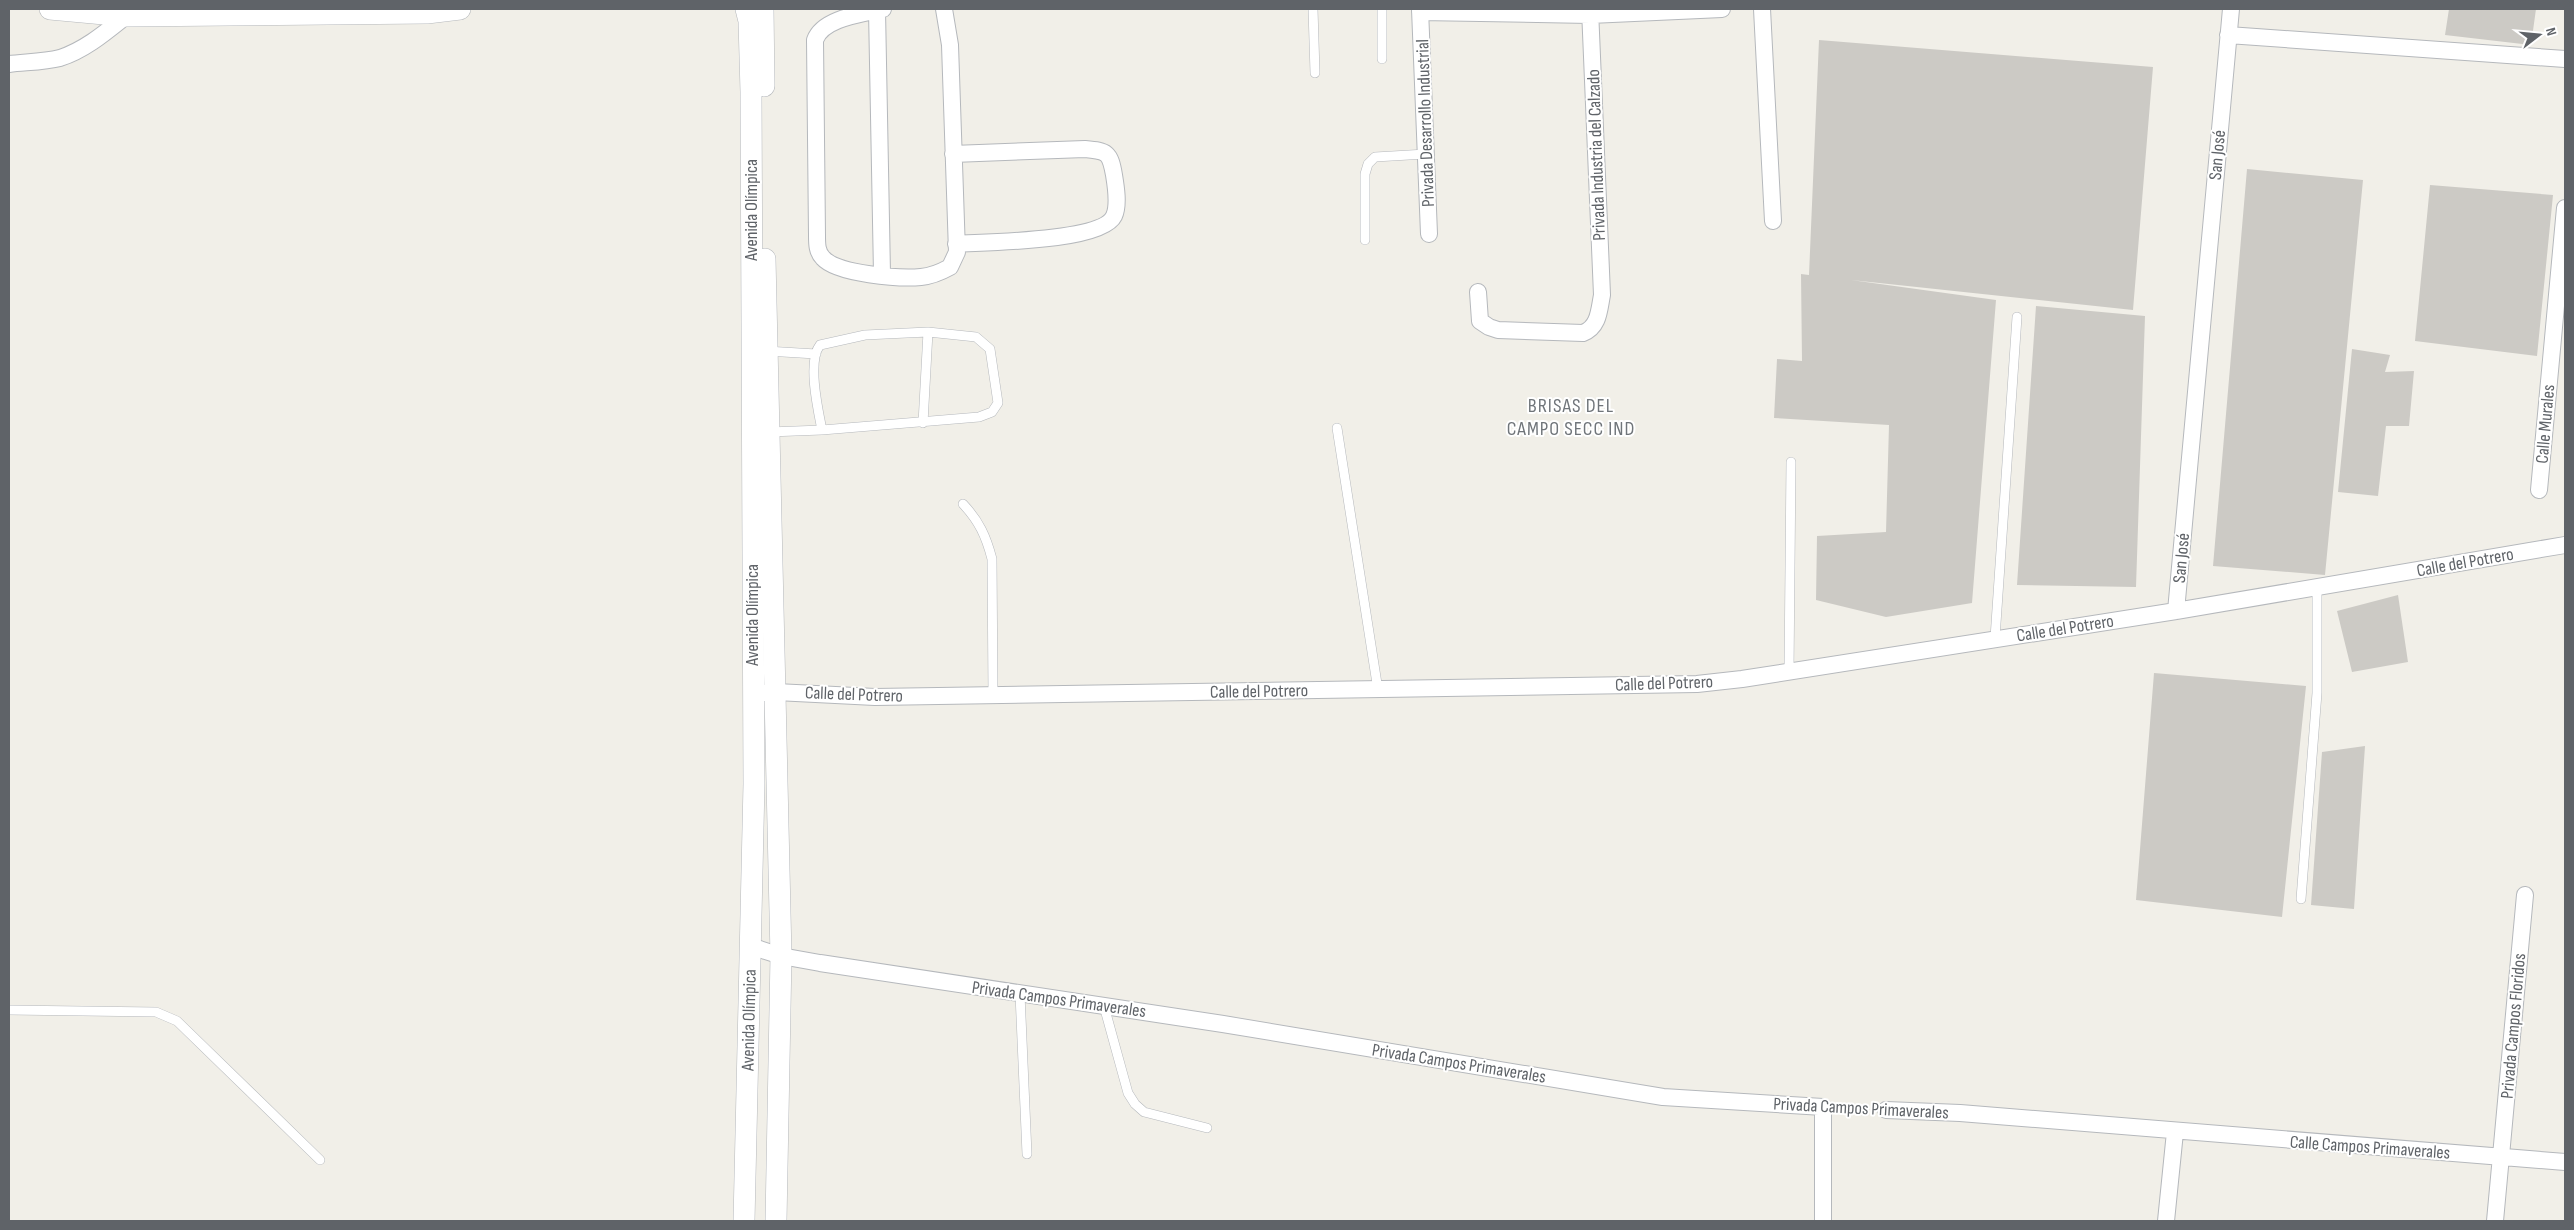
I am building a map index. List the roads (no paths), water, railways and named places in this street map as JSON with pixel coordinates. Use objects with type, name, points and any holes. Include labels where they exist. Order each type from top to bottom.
[{"type":"street","points":[[50,9],[126,16],[427,13],[460,9]]},
{"type":"street","name":"Avenida Olímpica","points":[[744,1221],[754,784],[752,695],[760,432],[749,21],[746,9]]},
{"type":"street","name":"Avenida Olímpica","points":[[759,351],[763,9]]},
{"type":"street","points":[[882,274],[880,10],[824,27],[818,32],[815,40],[817,236],[819,254],[829,263],[848,271],[882,274],[898,278],[938,274],[950,267],[955,260],[956,244],[950,45],[944,9]]},
{"type":"street","points":[[1420,10],[1590,12],[1722,9]]},
{"type":"street","points":[[1762,9],[1773,221]]},
{"type":"street","name":"San José","points":[[2176,611],[2231,9]]},
{"type":"street","name":"Privada Desarrollo Industrial","points":[[1420,10],[1429,234]]},
{"type":"street","name":"Privada Industria del Calzado","points":[[1478,292],[1480,321],[1489,327],[1583,333],[1591,330],[1597,320],[1602,295],[1590,12]]},
{"type":"street","points":[[9,64],[58,58],[75,52],[95,40],[126,16]]},
{"type":"street","points":[[2228,35],[2565,59]]},
{"type":"street","points":[[953,154],[1100,150],[1107,153],[1112,160],[1116,205],[1114,216],[1109,222],[1093,231],[1029,240],[956,244]]},
{"type":"street","name":"Calle Murales","points":[[2540,490],[2565,208]]},
{"type":"street","name":"Avenida Olímpica","points":[[760,432],[776,692],[782,956],[776,1221]]},
{"type":"street","name":"Calle del Potrero","points":[[752,695],[776,692],[876,697],[1697,684],[1789,672],[1995,638],[2176,611],[2565,545]]},
{"type":"street","name":"Privada Campos Floridos","points":[[2495,1221],[2524,895]]},
{"type":"street","name":"Privada Campos Primaverales","points":[[750,946],[782,956],[1104,1006],[1663,1097],[1823,1107],[1823,1221]]},
{"type":"street","name":"Privada Campos Primaverales","points":[[1886,1110],[1960,1113],[2175,1132]]},
{"type":"street","points":[[2166,1221],[2175,1132]]},
{"type":"street","name":"Calle Campos Primaverales","points":[[2175,1132],[2565,1162]]},
{"type":"lane","points":[[1313,9],[1315,73]]},
{"type":"lane","points":[[1382,9],[1382,59]]},
{"type":"lane","points":[[1365,240],[1365,174],[1368,164],[1375,157],[1426,154]]},
{"type":"lane","points":[[1995,638],[2017,317]]},
{"type":"lane","points":[[923,422],[928,332]]},
{"type":"lane","points":[[760,432],[822,430],[979,417],[992,412],[998,403],[990,349],[976,337],[928,332],[865,335],[820,345],[816,354],[814,376],[822,430]]},
{"type":"lane","points":[[759,351],[816,354]]},
{"type":"lane","points":[[1337,428],[1378,690]]},
{"type":"lane","points":[[1789,672],[1791,462]]},
{"type":"lane","points":[[963,504],[978,520],[987,538],[992,559],[993,695]]},
{"type":"lane","points":[[2301,899],[2317,693],[2317,587]]},
{"type":"lane","points":[[1020,994],[1027,1154]]},
{"type":"lane","points":[[1104,1006],[1128,1093],[1135,1104],[1144,1112],[1206,1128]]},
{"type":"lane","points":[[9,1010],[156,1012],[177,1021],[320,1160]]},
{"type":"district","name":"BRISAS DEL CAMPO SECC IND","points":[[1571,416]]}]
